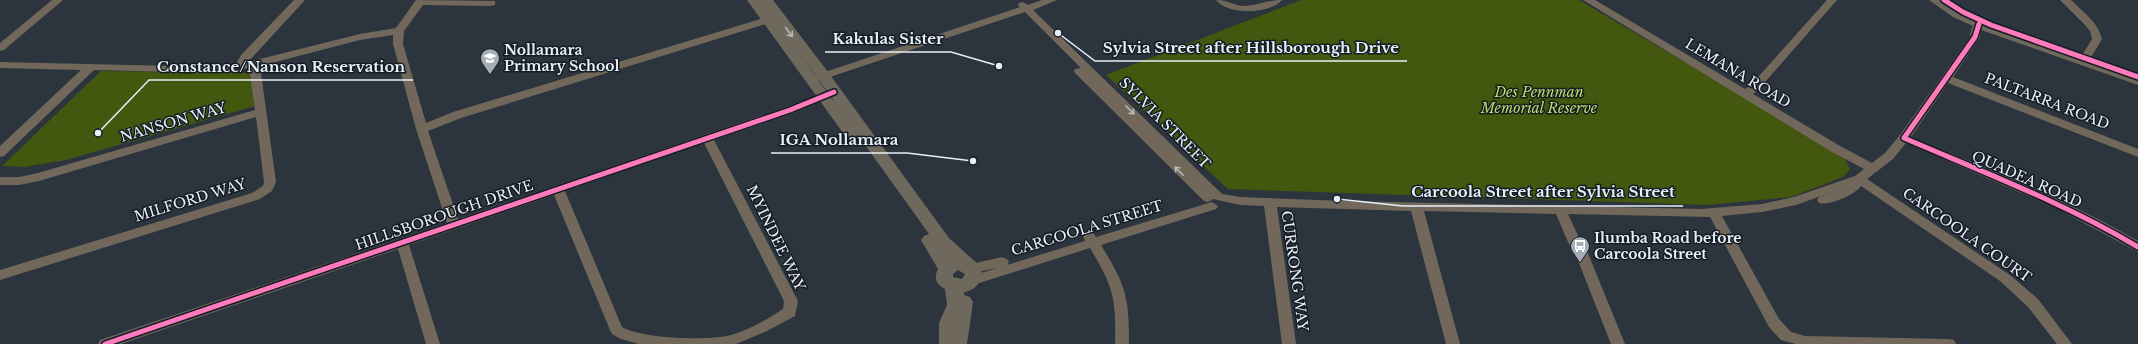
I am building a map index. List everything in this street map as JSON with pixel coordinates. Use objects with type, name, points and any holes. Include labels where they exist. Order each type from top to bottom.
[{"type":"main road","points":[[754,0],[773,18],[914,210],[941,257],[946,269],[957,264],[966,277]]},
{"type":"main road","points":[[766,0],[773,18]]},
{"type":"main road","points":[[1936,0],[1983,27],[2138,77]]},
{"type":"main road","points":[[1944,0],[1983,27]]},
{"type":"main road","points":[[2085,60],[2138,82]]},
{"type":"main road","points":[[914,210],[943,242],[966,277],[958,344]]},
{"type":"main road","points":[[948,344],[948,323],[966,277]]},
{"type":"street","points":[[0,48],[58,0]]},
{"type":"street","points":[[239,67],[246,56],[300,0]]},
{"type":"street","points":[[1221,0],[1230,7],[1241,10],[1253,9],[1277,0]]},
{"type":"street","name":"LEMANA ROAD","points":[[1588,0],[1874,169]]},
{"type":"street","points":[[1745,94],[1754,88],[1832,0]]},
{"type":"street","points":[[2065,0],[2095,31],[2097,39],[2085,60]]},
{"type":"street","points":[[454,225],[421,126],[398,44],[399,31],[421,1],[491,3]]},
{"type":"street","points":[[815,76],[1043,1]]},
{"type":"street","name":"SYLVIA STREET","points":[[1021,8],[1213,201]]},
{"type":"street","points":[[421,126],[773,18]]},
{"type":"street","name":"CARCOOLA STREET","points":[[966,277],[1213,201],[1347,208],[1716,215],[1791,211],[1852,190],[1859,179],[1890,156],[1983,27]]},
{"type":"street","points":[[0,66],[216,70],[254,64],[360,37],[399,31]]},
{"type":"street","name":"MILFORD WAY","points":[[0,275],[256,196],[268,188],[270,182],[254,64]]},
{"type":"street","points":[[0,153],[91,67]]},
{"type":"street","name":"PALTARRA ROAD","points":[[1946,78],[2138,153]]},
{"type":"street","name":"HILLSBOROUGH DRIVE","points":[[105,344],[708,137],[790,110],[802,109],[830,97]]},
{"type":"street","name":"NANSON WAY","points":[[0,181],[19,181],[39,177],[260,112]]},
{"type":"street","name":"MYINDEE WAY","points":[[558,189],[617,330],[629,337],[644,340],[713,343],[731,340],[779,319],[790,312],[791,301],[708,137]]},
{"type":"street","name":"QUADEA ROAD","points":[[1904,138],[2060,205],[2099,224],[2138,247]]},
{"type":"street","name":"CARCOOLA COURT","points":[[1859,179],[2005,278],[2033,303],[2065,344]]},
{"type":"street","name":"CURRONG WAY","points":[[1271,204],[1289,344]]},
{"type":"street","points":[[1417,209],[1453,344]]},
{"type":"street","points":[[1565,212],[1618,344]]},
{"type":"street","points":[[1716,215],[1774,324],[1786,336],[1805,341],[1950,344]]},
{"type":"street","points":[[1091,239],[1111,271],[1119,292],[1122,311],[1122,344]]},
{"type":"street","points":[[402,242],[430,343]]},
{"type":"green space","name":"Des Pennman Memorial Reserve","points":[[1301,0],[1579,0],[1818,141],[1844,158],[1850,169],[1843,177],[1791,197],[1709,205],[1228,189],[1106,75]]},
{"type":"green space","points":[[101,71],[250,73],[255,106],[66,160],[24,167],[2,166]]},
{"type":"cycle path","points":[[1944,0],[1963,12],[1991,25],[2138,77]]},
{"type":"cycle path","points":[[1979,24],[1975,37],[1904,138],[2060,205],[2099,224],[2138,247]]},
{"type":"cycle path","points":[[105,344],[790,110],[834,92]]},
{"type":"place","name":"Sylvia Street after Hillsborough Drive","points":[[1058,33]]},
{"type":"place","name":"Kakulas Sister","points":[[999,66]]},
{"type":"place","name":"Nollamara Primary School","points":[[490,75]]},
{"type":"place","name":"Constance/Nanson Reservation","points":[[98,133]]},
{"type":"place","name":"IGA Nollamara","points":[[973,161]]},
{"type":"place","name":"Carcoola Street after Sylvia Street","points":[[1337,199]]},
{"type":"place","name":"Ilumba Road before Carcoola Street","points":[[1580,263]]}]
